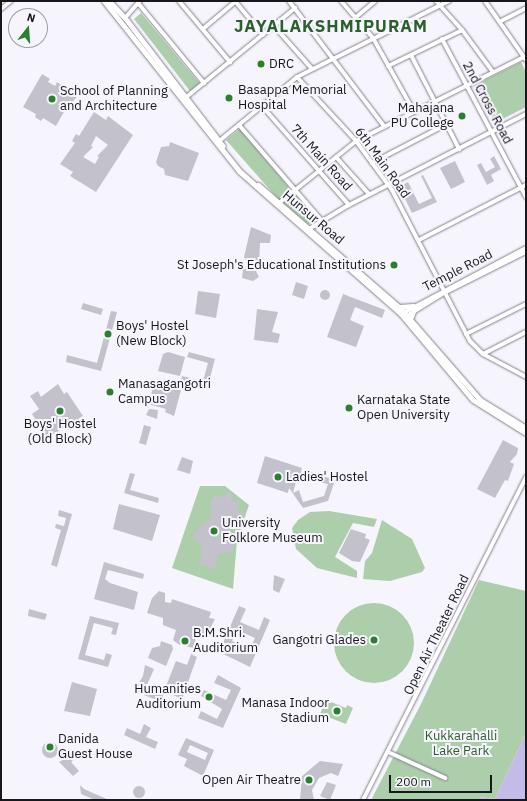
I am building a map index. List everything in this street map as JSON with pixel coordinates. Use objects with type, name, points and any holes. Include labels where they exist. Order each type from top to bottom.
[{"type":"main road","points":[[104,1],[185,99]]},
{"type":"main road","name":"Hunsur Road","points":[[109,1],[125,18],[185,99],[239,168],[399,307],[466,387],[480,400],[526,428]]},
{"type":"main road","points":[[218,142],[239,171],[279,209],[405,316],[473,400],[526,433]]},
{"type":"main road","points":[[399,307],[414,308]]},
{"type":"main road","points":[[405,316],[414,308]]},
{"type":"street","points":[[1,9],[11,1]]},
{"type":"street","points":[[179,1],[230,62]]},
{"type":"street","points":[[203,29],[236,1],[263,35]]},
{"type":"street","points":[[289,1],[335,58],[384,126]]},
{"type":"street","points":[[341,1],[373,38],[413,110]]},
{"type":"street","points":[[355,18],[375,1]]},
{"type":"street","points":[[436,1],[462,30],[493,72]]},
{"type":"street","points":[[218,142],[297,77],[449,1]]},
{"type":"street","points":[[279,204],[356,141],[413,110],[526,58],[501,21],[485,1]]},
{"type":"street","points":[[125,18],[139,2],[204,83]]},
{"type":"street","points":[[185,99],[295,8]]},
{"type":"street","points":[[501,21],[526,8]]},
{"type":"street","points":[[274,26],[312,69]]},
{"type":"street","points":[[388,66],[462,30]]},
{"type":"street","name":"2nd Cross Road","points":[[442,39],[490,132],[526,197]]},
{"type":"street","points":[[410,55],[459,148]]},
{"type":"street","name":"6th Main Road","points":[[297,77],[356,141],[388,185],[446,290],[466,334],[483,354]]},
{"type":"street","name":"7th Main Road","points":[[262,106],[349,205]]},
{"type":"street","points":[[309,229],[369,194],[526,114]]},
{"type":"street","points":[[372,163],[447,124]]},
{"type":"street","points":[[239,125],[322,221]]},
{"type":"street","points":[[336,157],[369,194]]},
{"type":"street","points":[[419,240],[526,186]]},
{"type":"street","name":"Temple Road","points":[[405,316],[414,308],[446,290],[526,248]]},
{"type":"street","name":"Temple Road","points":[[446,290],[526,252]]},
{"type":"street","points":[[466,334],[526,304]]},
{"type":"street","points":[[483,354],[526,332]]},
{"type":"street","points":[[483,354],[525,376],[526,370]]},
{"type":"street","name":"Open Air Theater Road","points":[[363,800],[526,477]]},
{"type":"street","points":[[388,752],[445,778]]},
{"type":"green space","points":[[141,13],[200,84],[190,91],[134,19]]},
{"type":"green space","points":[[521,62],[526,72],[526,107],[495,123],[475,85]]},
{"type":"green space","points":[[240,129],[292,191],[280,201],[226,140]]},
{"type":"green space","points":[[295,193],[319,221],[308,224],[283,203]]},
{"type":"green space","points":[[200,486],[225,486],[249,505],[237,540],[233,589],[172,568]]},
{"type":"green space","points":[[329,511],[377,519],[374,527],[353,523],[335,557],[357,571],[357,578],[317,568],[296,549],[292,528],[298,520],[310,512]]},
{"type":"green space","points":[[382,520],[412,539],[425,568],[422,572],[390,581],[363,579],[365,561],[372,553]]},
{"type":"green space","name":"Kukkarahalli Lake Park","points":[[479,580],[526,591],[526,733],[495,799],[480,797],[478,800],[371,800],[421,704]]},
{"type":"green space","name":"Gangotri Glades","points":[[366,603],[382,603],[403,614],[414,635],[414,651],[403,672],[382,683],[366,683],[352,677],[345,672],[340,665],[334,651],[334,635],[340,621],[345,614],[352,609]]},
{"type":"green space","name":"Manasa Indoor Stadium","points":[[326,700],[346,708],[347,705],[353,708],[346,724],[320,714],[322,709],[318,707]]},
{"type":"shaded area","points":[[526,733],[526,800],[478,800],[479,797],[495,799]]},
{"type":"building","name":"School of Planning and Architecture","points":[[42,74],[50,79],[48,82],[55,86],[57,82],[64,87],[62,90],[77,97],[65,110],[56,126],[43,118],[41,121],[35,117],[36,114],[23,107]]},
{"type":"building","points":[[94,112],[106,120],[108,116],[133,135],[96,192],[70,176],[73,172],[60,164],[75,143],[72,141],[76,134],[79,136]],"holes":[[[96,136],[108,145],[97,156],[99,157],[95,164],[83,157],[93,147],[91,146]]]},
{"type":"building","points":[[170,142],[199,153],[188,181],[165,175],[164,169],[158,166],[156,162],[161,147],[169,146]]},
{"type":"building","points":[[494,156],[501,169],[491,175],[494,181],[487,185],[477,165],[481,163],[486,172],[495,167],[490,159]]},
{"type":"building","points":[[455,161],[465,182],[451,189],[440,168]]},
{"type":"building","points":[[423,175],[437,202],[412,213],[399,187],[408,182],[419,204],[432,198],[421,176]]},
{"type":"building","points":[[251,227],[271,235],[270,243],[260,243],[259,263],[256,263],[255,269],[259,277],[253,281],[242,278],[243,269],[252,268],[253,263],[247,262],[244,257]]},
{"type":"building","points":[[296,282],[308,286],[304,299],[292,295]]},
{"type":"building","points":[[323,290],[327,290],[329,291],[329,299],[323,300],[320,297],[320,293]]},
{"type":"building","points":[[198,291],[220,294],[216,318],[195,314]]},
{"type":"building","points":[[343,294],[385,310],[382,318],[355,307],[350,320],[364,326],[356,347],[327,337]]},
{"type":"building","name":"Boys' Hostel (New Block)","points":[[83,303],[103,309],[101,315],[81,309]]},
{"type":"building","points":[[257,309],[278,312],[272,332],[280,334],[278,343],[254,340]]},
{"type":"building","name":"Boys' Hostel (New Block)","points":[[111,311],[117,312],[101,371],[66,362],[67,355],[97,363]]},
{"type":"building","points":[[168,352],[185,357],[180,376],[158,371],[163,354]]},
{"type":"building","points":[[189,352],[215,359],[208,385],[204,388],[181,381],[182,376],[203,381],[208,363],[187,357]]},
{"type":"building","name":"Boys' Hostel (Old Block)","points":[[58,384],[64,394],[67,392],[83,416],[47,438],[32,414],[39,409],[30,396],[38,391],[41,397]]},
{"type":"building","points":[[159,384],[181,390],[174,416],[165,412],[166,409],[148,404],[154,385]]},
{"type":"building","points":[[149,409],[158,410],[157,419],[146,415]]},
{"type":"building","points":[[144,425],[151,427],[146,445],[139,443]]},
{"type":"building","points":[[503,440],[518,448],[517,454],[510,462],[514,464],[508,481],[505,480],[495,498],[477,489]]},
{"type":"building","name":"Ladies' Hostel","points":[[265,456],[302,468],[301,472],[310,475],[311,472],[335,480],[328,501],[303,508],[289,488],[288,493],[257,483]],"holes":[[[297,478],[328,484],[324,496],[303,502],[299,490],[293,493]]]},
{"type":"building","points":[[182,457],[193,461],[190,474],[177,470]]},
{"type":"building","points":[[130,473],[135,474],[130,490],[159,498],[158,503],[124,493]]},
{"type":"building","name":"University Folklore Museum","points":[[226,492],[232,494],[230,499],[239,502],[237,510],[242,512],[241,518],[235,516],[233,523],[230,523],[234,550],[218,555],[215,569],[196,563],[200,561],[202,547],[192,537],[203,523],[210,520],[212,507],[209,507],[214,495],[224,498]]},
{"type":"building","points":[[119,504],[160,515],[152,541],[113,529]]},
{"type":"building","points":[[59,510],[72,514],[57,567],[51,565],[61,530],[55,528],[56,524],[64,526],[66,518],[58,516]]},
{"type":"building","points":[[351,529],[366,534],[365,538],[370,540],[360,562],[352,561],[339,553]]},
{"type":"building","points":[[104,562],[144,574],[143,579],[108,570],[105,579],[110,583],[138,592],[134,610],[94,599]]},
{"type":"building","points":[[274,575],[285,579],[279,593],[273,590]]},
{"type":"building","points":[[159,591],[165,593],[165,602],[171,603],[172,599],[211,612],[209,618],[215,619],[205,639],[194,636],[196,642],[193,648],[178,644],[173,640],[176,630],[163,625],[163,618],[147,613],[152,598]]},
{"type":"building","points":[[239,606],[246,609],[240,622],[259,630],[264,617],[270,620],[250,667],[219,652]],"holes":[[[237,630],[255,638],[250,649],[232,641]]]},
{"type":"building","points":[[29,609],[47,614],[45,620],[28,616]]},
{"type":"building","points":[[90,616],[119,623],[116,635],[111,634],[113,628],[94,623],[85,655],[104,660],[106,653],[112,655],[108,667],[78,659]]},
{"type":"building","points":[[161,641],[172,645],[173,649],[166,666],[148,658],[152,648],[160,646]]},
{"type":"building","points":[[191,654],[197,657],[182,699],[164,691],[176,661],[187,665]]},
{"type":"building","points":[[145,665],[154,669],[147,685],[162,692],[164,700],[159,701],[134,691],[143,676]]},
{"type":"building","points":[[218,675],[241,688],[223,728],[198,718],[201,711],[217,719],[222,709],[201,696],[204,690],[226,700],[231,690],[214,683]]},
{"type":"building","points":[[72,682],[97,689],[90,716],[64,711]]},
{"type":"building","points":[[144,724],[151,728],[146,737],[158,742],[155,749],[124,735],[127,728],[140,734]]},
{"type":"building","points":[[186,738],[214,750],[203,776],[184,766],[187,759],[178,755]],"holes":[[[190,745],[208,753],[205,760],[187,752]]]},
{"type":"building","name":"Danida Guest House","points":[[50,742],[57,747],[58,750],[53,757],[50,758],[43,753],[42,750],[47,743]]},
{"type":"building","points":[[70,756],[74,759],[71,762],[79,771],[73,776],[59,762]]},
{"type":"building","name":"Open Air Theatre","points":[[320,761],[343,764],[338,776],[331,773],[319,778],[312,790],[314,800],[300,800],[302,776]]},
{"type":"building","name":"Open Air Theatre","points":[[327,782],[336,785],[330,800],[320,796]]},
{"type":"building","points":[[80,785],[84,789],[109,800],[95,800],[81,794]]},
{"type":"building","points":[[139,786],[143,788],[145,792],[143,796],[139,798],[135,796],[133,792],[135,788]]},
{"type":"place","name":"DRC","points":[[261,64]]},
{"type":"place","name":"Basappa Memorial Hospital","points":[[229,98]]},
{"type":"place","name":"School of Planning and Architecture","points":[[52,99]]},
{"type":"place","name":"Mahajana PU College","points":[[462,116]]},
{"type":"place","name":"St Joseph's Educational Institutions","points":[[394,265]]},
{"type":"place","name":"Boys' Hostel (New Block)","points":[[108,334]]},
{"type":"place","name":"Manasagangotri Campus","points":[[110,392]]},
{"type":"place","name":"Karnataka State Open University","points":[[349,408]]},
{"type":"place","name":"Boys' Hostel (Old Block)","points":[[60,411]]},
{"type":"place","name":"Ladies' Hostel","points":[[278,477]]},
{"type":"place","name":"University Folklore Museum","points":[[214,531]]},
{"type":"place","name":"Gangotri Glades","points":[[374,640]]},
{"type":"place","name":"B.M.Shri. Auditorium","points":[[185,641]]},
{"type":"place","name":"Humanities Auditorium","points":[[209,697]]},
{"type":"place","name":"Manasa Indoor Stadium","points":[[337,711]]},
{"type":"place","name":"Danida Guest House","points":[[50,747]]},
{"type":"place","name":"Open Air Theatre","points":[[309,780]]},
{"type":"district","name":"JAYALAKSHMIPURAM","points":[[331,27]]}]
